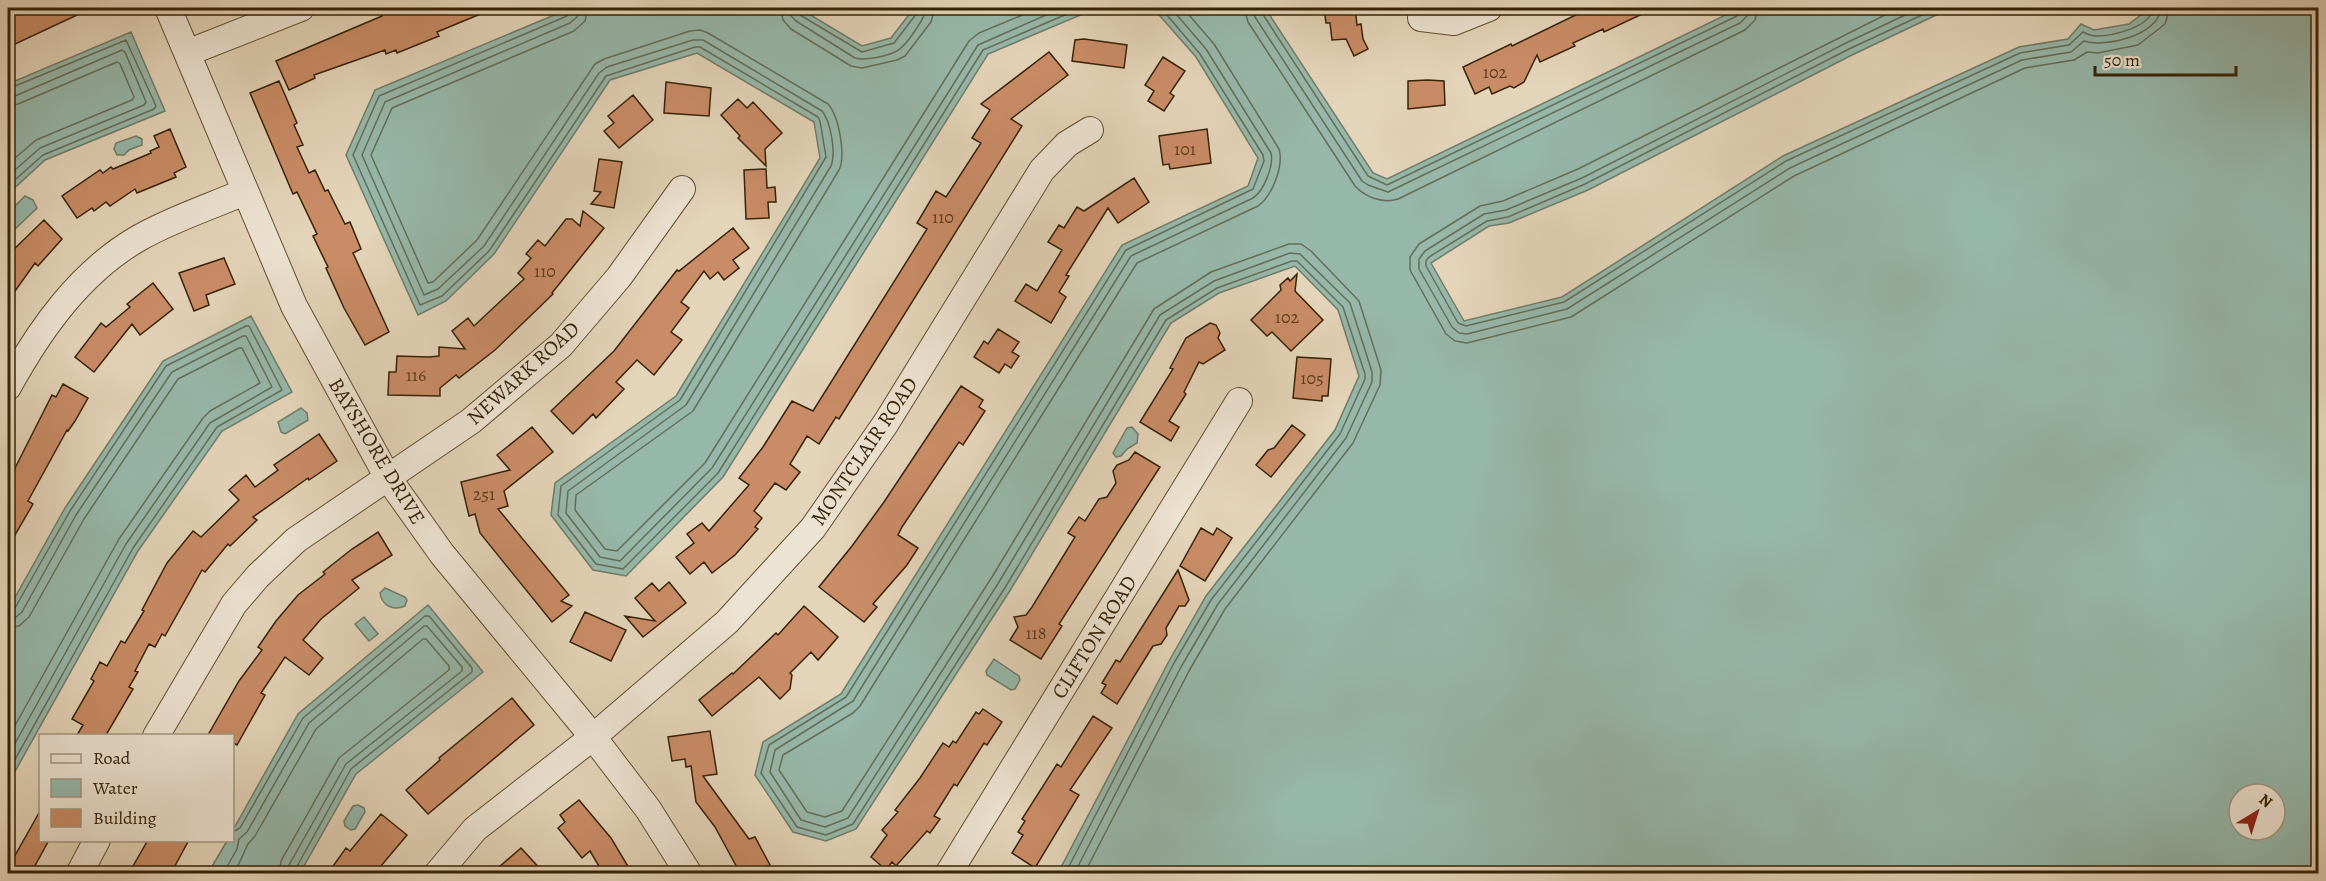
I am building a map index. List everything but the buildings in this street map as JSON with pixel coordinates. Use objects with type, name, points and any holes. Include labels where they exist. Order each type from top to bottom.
[{"type":"street","name":"BAYSHORE DRIVE","points":[[168,8],[294,306],[388,478],[442,554],[593,737],[648,808],[689,873]]},
{"type":"street","points":[[187,54],[301,8]]},
{"type":"street","points":[[1420,18],[1454,22],[1489,8]]},
{"type":"street","name":"MONTCLAIR ROAD","points":[[437,873],[475,829],[593,737],[727,622],[813,528],[886,423],[1042,170],[1067,144],[1090,130]]},
{"type":"street","name":"NEWARK ROAD","points":[[157,734],[234,604],[258,576],[296,540],[471,421],[561,345],[619,277],[682,189]]},
{"type":"street","points":[[8,387],[48,322],[71,293],[95,269],[140,237],[244,192]]},
{"type":"street","name":"CLIFTON ROAD","points":[[948,873],[1239,401]]},
{"type":"street","points":[[79,873],[96,842]]},
{"type":"water","points":[[571,8],[799,8],[862,46],[891,38],[914,8],[1097,8],[988,54],[723,477],[626,576],[593,570],[551,515],[555,483],[676,396],[820,158],[814,122],[697,53],[610,80],[494,254],[446,301],[418,315],[346,155],[375,90]]},
{"type":"water","points":[[1153,8],[1265,8],[1373,173],[1387,179],[1740,8],[1951,8],[1852,55],[1588,190],[1509,223],[1489,226],[1431,263],[1464,321],[1562,297],[1783,156],[2019,47],[2068,39],[2081,24],[2094,30],[2129,24],[2150,8],[2318,8],[2318,873],[1058,873],[1169,661],[1206,596],[1335,430],[1359,376],[1338,310],[1295,266],[1219,293],[1171,323],[1011,589],[856,829],[826,841],[793,832],[755,775],[763,742],[841,694],[1122,245],[1248,186],[1258,158],[1196,57]]},
{"type":"water","points":[[131,32],[165,111],[45,160],[8,194],[8,84]]},
{"type":"water","points":[[136,136],[142,139],[142,145],[129,150],[124,155],[117,155],[114,149],[116,143]]},
{"type":"water","points":[[25,196],[33,200],[37,208],[14,230],[8,223],[8,213]]},
{"type":"water","points":[[251,316],[292,392],[222,431],[138,551],[8,784],[8,610],[65,508],[163,361]]},
{"type":"water","points":[[301,408],[307,413],[308,420],[285,434],[281,432],[278,422]]},
{"type":"water","points":[[1132,427],[1138,434],[1137,443],[1121,456],[1116,457],[1113,453],[1127,428]]},
{"type":"water","points":[[385,588],[405,597],[407,600],[405,606],[392,608],[386,604],[380,593]]},
{"type":"water","points":[[428,605],[483,672],[356,774],[300,873],[208,873],[226,842],[234,842],[234,828],[298,714]]},
{"type":"water","points":[[364,617],[378,634],[369,641],[355,624]]},
{"type":"water","points":[[994,659],[1019,676],[1020,680],[1015,689],[1011,690],[987,675],[986,671]]},
{"type":"water","points":[[358,805],[364,808],[365,812],[355,829],[351,830],[345,826],[344,821],[353,806]]}]
